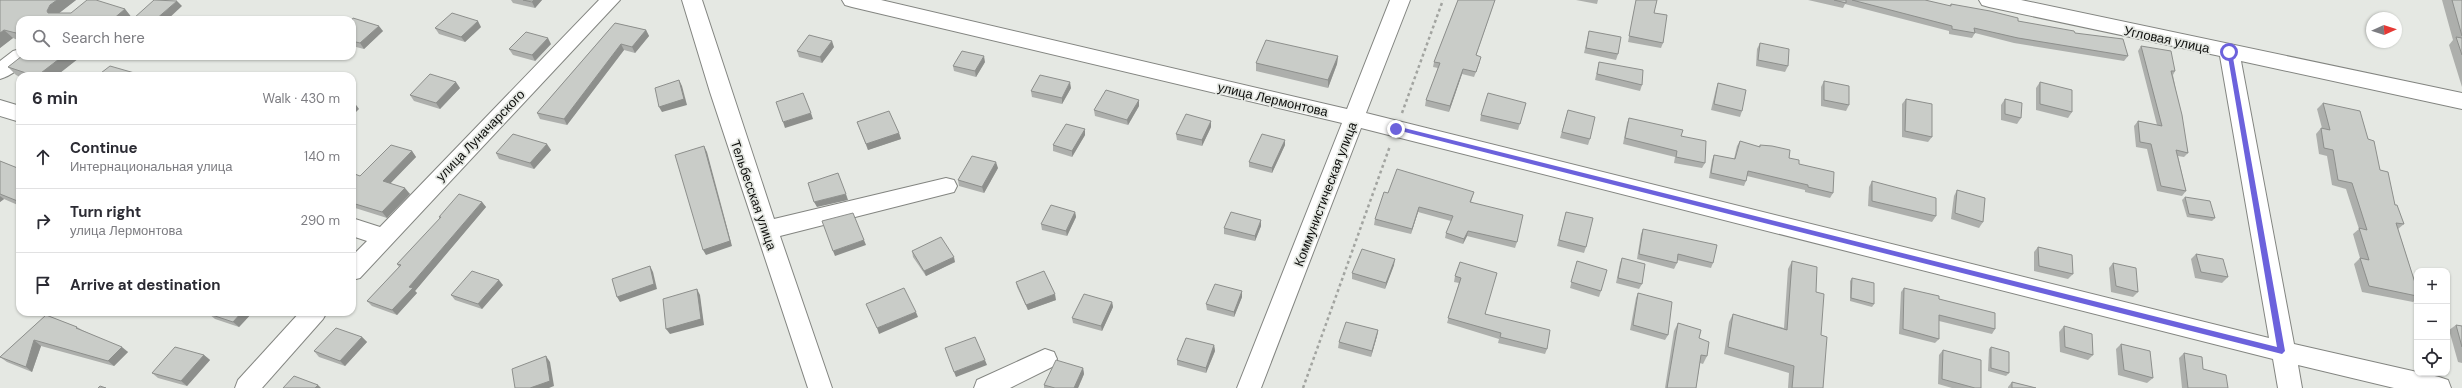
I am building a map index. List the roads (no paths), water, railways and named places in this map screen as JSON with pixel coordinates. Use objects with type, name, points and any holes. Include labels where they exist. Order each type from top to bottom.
[{"type":"street","name":"улица Луначарского","points":[[356,266],[382,237],[610,0]]},
{"type":"street","name":"Тельбесская улица","points":[[692,0],[720,92],[820,388]]},
{"type":"street","name":"улица Лермонтова","points":[[852,0],[1354,118],[2282,351],[2439,388]]},
{"type":"street","name":"Коммунистическая улица","points":[[1249,388],[1400,0]]},
{"type":"street","name":"Угловая улица","points":[[1990,0],[2462,101]]},
{"type":"street","points":[[2229,52],[2282,351],[2290,388]]},
{"type":"street","points":[[0,72],[16,59]]},
{"type":"street","points":[[0,108],[16,113]]},
{"type":"street","points":[[766,230],[946,186]]},
{"type":"street","points":[[356,228],[382,237]]},
{"type":"street","points":[[247,388],[311,316]]},
{"type":"street","points":[[986,388],[1045,359]]}]
